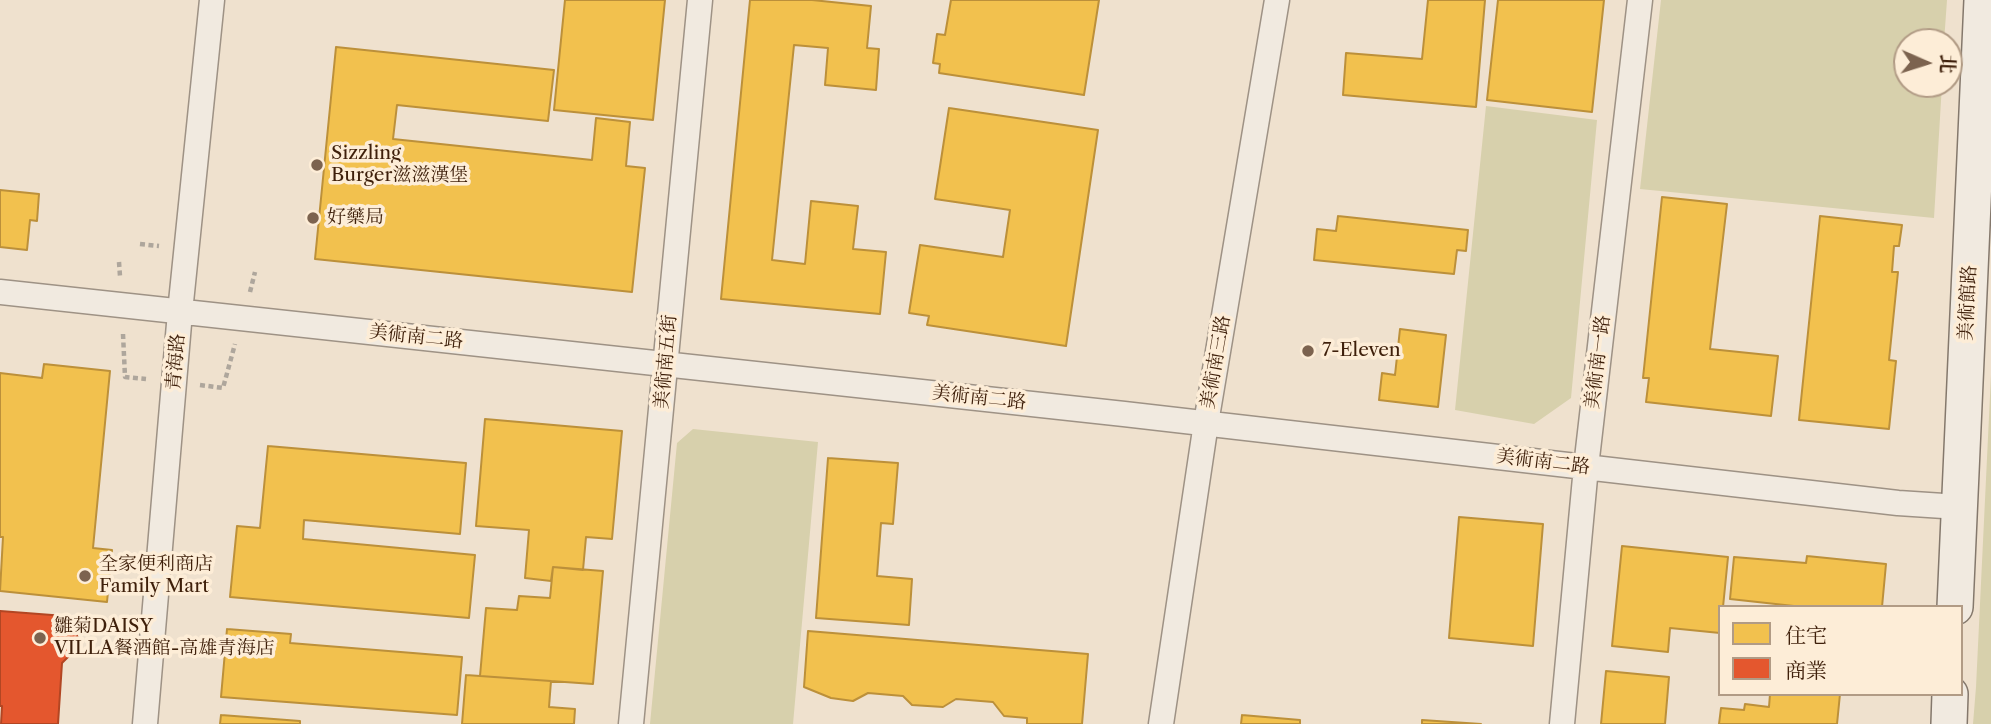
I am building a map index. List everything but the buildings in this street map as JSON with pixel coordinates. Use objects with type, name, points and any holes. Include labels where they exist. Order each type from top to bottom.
[{"type":"street","name":"青海路","points":[[145,724],[180,312],[212,0]]},
{"type":"street","name":"美術南五街","points":[[631,724],[700,0]]},
{"type":"street","name":"美術南三路","points":[[1161,724],[1206,423],[1278,0]]},
{"type":"street","name":"美術南一路","points":[[1562,724],[1586,467],[1640,0]]},
{"type":"street","name":"美術館路","points":[[1955,605],[1982,0]]},
{"type":"street","name":"美術南二路","points":[[0,292],[666,363],[1885,501],[1959,507]]},
{"type":"street","points":[[1949,724],[1950,696]]},
{"type":"shaded area","points":[[1661,0],[1947,0],[1945,28],[1893,28],[1893,98],[1941,98],[1934,218],[1640,189]]},
{"type":"shaded area","points":[[1486,106],[1597,120],[1571,398],[1534,424],[1455,410]]},
{"type":"shaded area","points":[[1991,375],[1991,724],[1973,724],[1976,687]]},
{"type":"shaded area","points":[[693,429],[818,442],[793,724],[650,724],[677,443]]},
{"type":"place","name":"Sizzling Burger滋滋漢堡","points":[[317,165]]},
{"type":"place","name":"好藥局","points":[[313,218]]},
{"type":"place","name":"7-Eleven","points":[[1308,351]]},
{"type":"place","name":"全家便利商店 Family Mart","points":[[85,576]]},
{"type":"place","name":"雛菊DAISY VILLA餐酒館-高雄青海店","points":[[40,638]]}]
